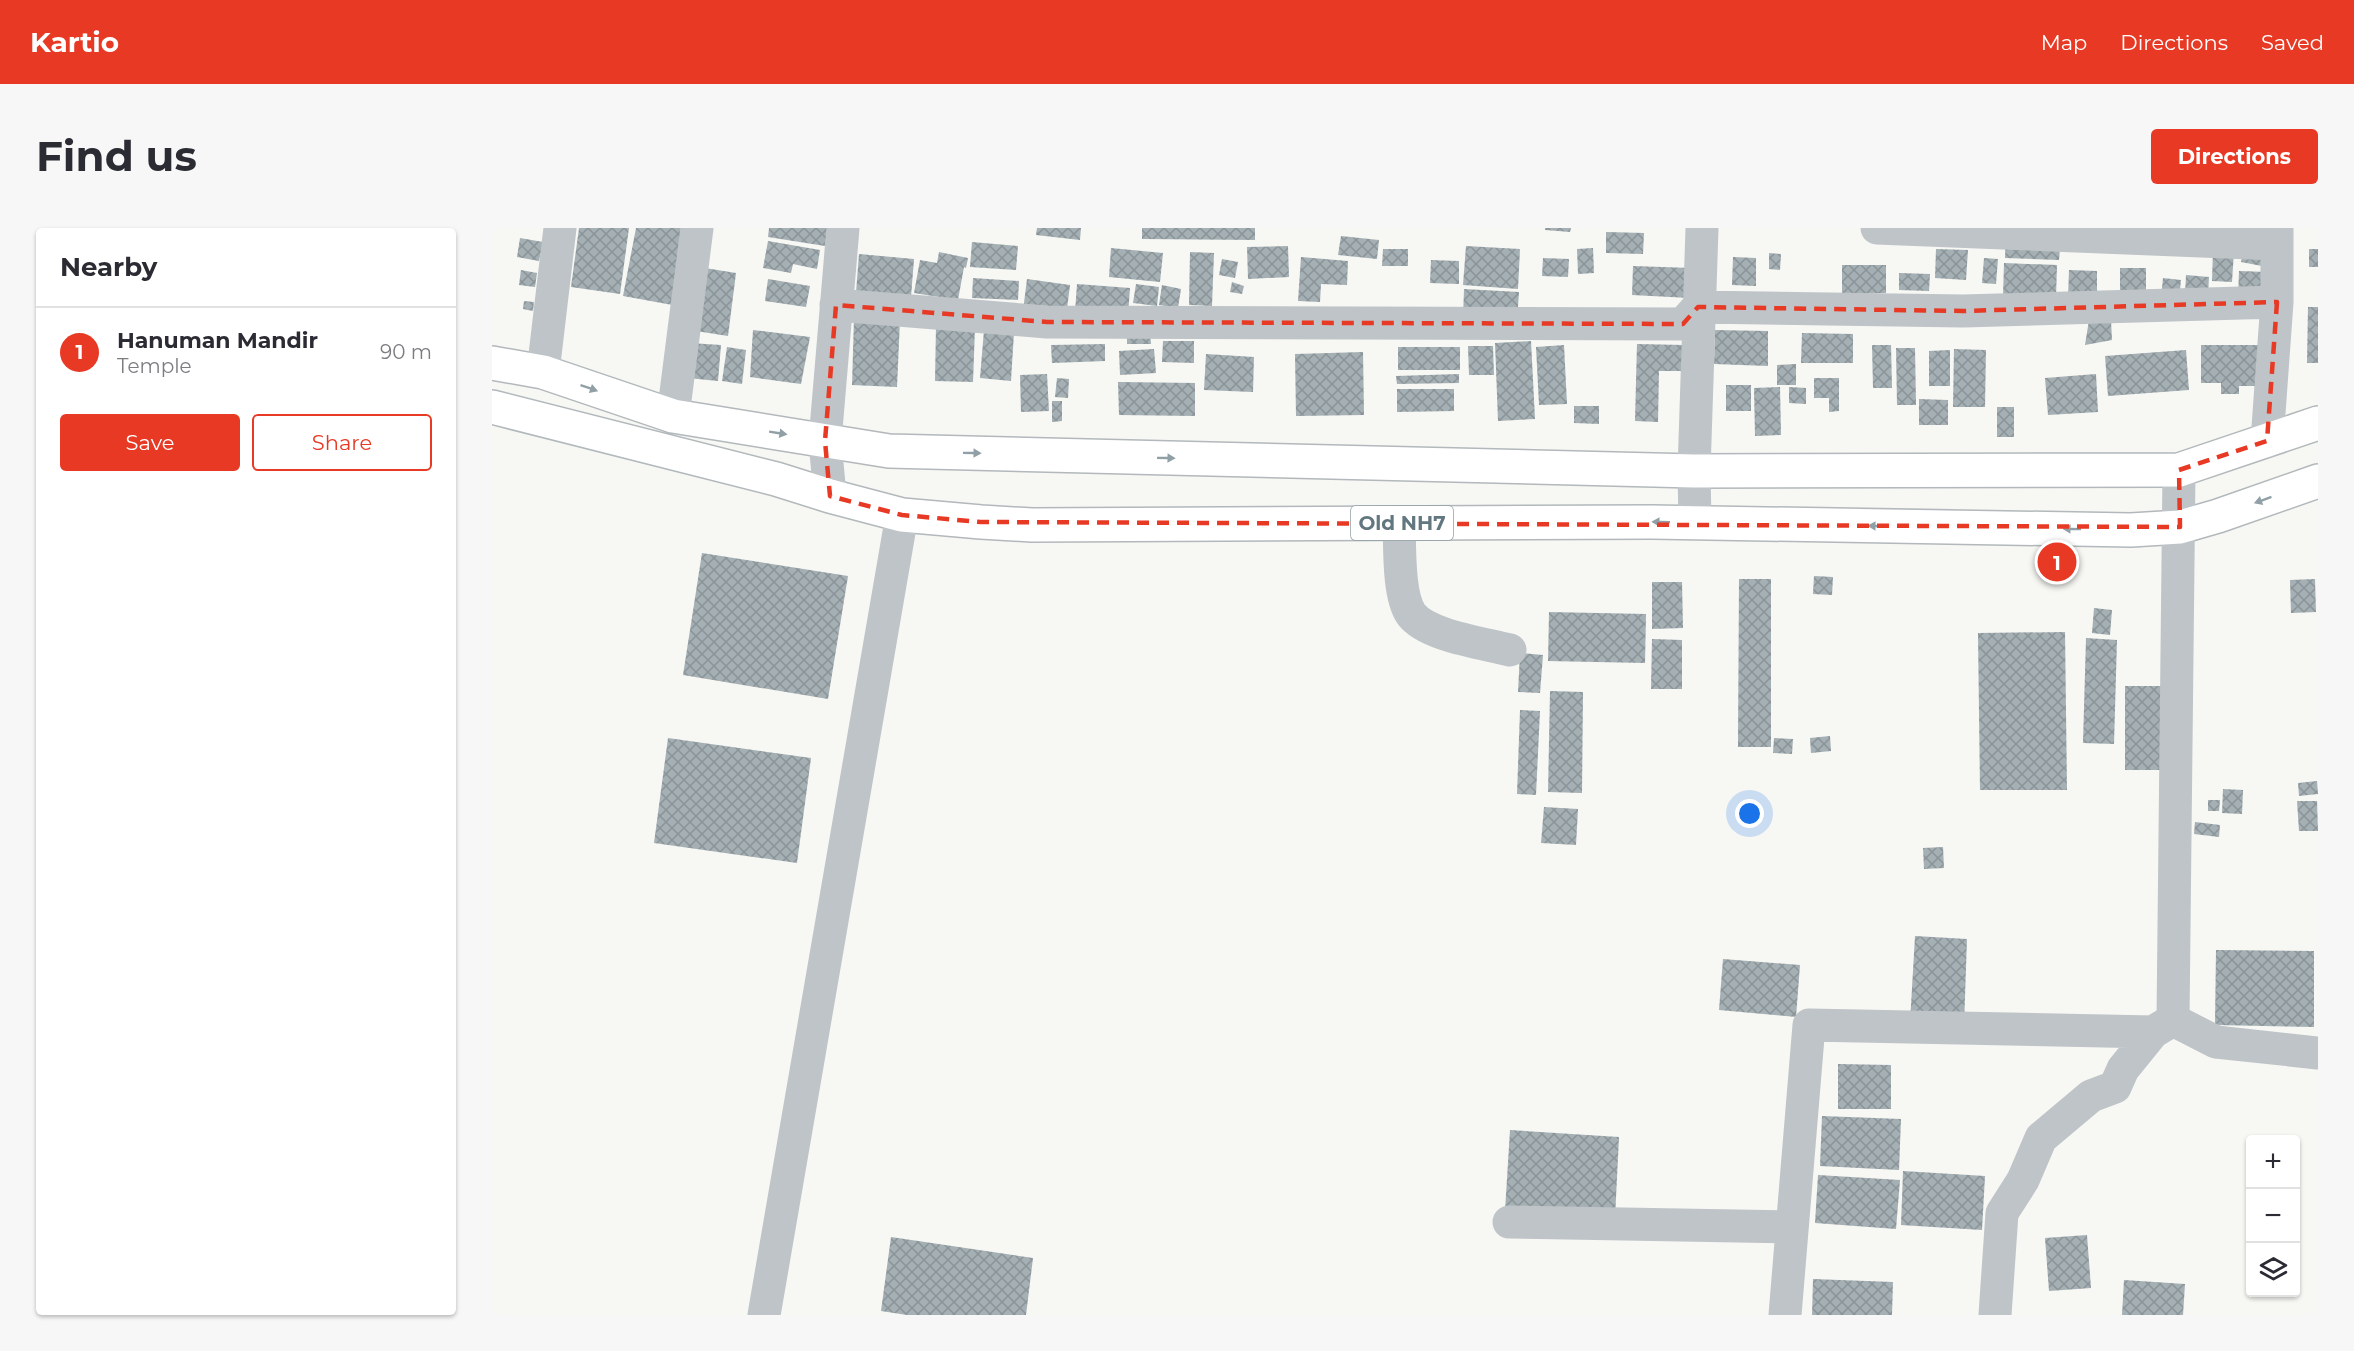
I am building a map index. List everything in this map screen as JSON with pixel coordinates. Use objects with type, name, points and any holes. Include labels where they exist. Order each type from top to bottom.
[{"type":"main road","points":[[492,363],[543,372],[673,416],[889,451],[1694,471],[2179,470],[2318,423]]},
{"type":"main road","name":"Old NH7","points":[[492,407],[765,476],[902,515],[1032,525],[1695,523],[2131,530],[2180,527],[2318,481]]},
{"type":"street","points":[[543,372],[560,228]]},
{"type":"street","points":[[673,416],[697,228]]},
{"type":"street","points":[[830,496],[825,441],[843,228]]},
{"type":"street","points":[[1695,523],[1694,471],[1702,228]]},
{"type":"street","points":[[1876,228],[2276,236],[2277,302],[2267,441]]},
{"type":"street","points":[[836,305],[1047,322],[1683,324],[1698,307],[1963,311],[2277,302]]},
{"type":"street","points":[[1995,1315],[2002,1213],[2023,1180],[2041,1138],[2091,1096],[2115,1087],[2123,1069],[2163,1026],[2180,527],[2179,470]]},
{"type":"street","points":[[764,1315],[902,515]]},
{"type":"street","points":[[1399,523],[1404,596],[1410,613],[1419,623],[1433,630],[1510,650]]},
{"type":"street","points":[[1785,1315],[1809,1024],[2163,1026],[2216,1042],[2318,1053]]},
{"type":"street","points":[[1509,1222],[1792,1227]]},
{"type":"highlighted area","points":[[2277,302],[2267,441],[2179,470],[2180,527],[981,522],[902,515],[830,496],[825,441],[836,305],[1047,322],[1683,324],[1698,307],[1963,311]]},
{"type":"building","points":[[579,228],[629,228],[620,294],[571,287]]},
{"type":"building","points":[[636,228],[693,228],[678,306],[623,296]]},
{"type":"building","points":[[769,228],[828,228],[825,246],[768,237]]},
{"type":"building","points":[[1037,228],[1081,228],[1080,240],[1036,235]]},
{"type":"building","points":[[1142,228],[1255,228],[1255,240],[1142,239]]},
{"type":"building","points":[[1545,228],[1571,228],[1570,232],[1545,230]]},
{"type":"building","points":[[1606,232],[1644,233],[1643,254],[1606,253]]},
{"type":"building","points":[[2006,234],[2061,237],[2059,260],[2005,258]]},
{"type":"building","points":[[1341,236],[1379,240],[1377,259],[1338,255]]},
{"type":"building","points":[[520,238],[543,242],[539,261],[517,257]]},
{"type":"building","points":[[768,241],[820,250],[817,269],[793,264],[791,273],[763,268]]},
{"type":"building","points":[[972,242],[1018,246],[1016,270],[970,267]]},
{"type":"building","points":[[1288,246],[1289,277],[1248,279],[1247,247]]},
{"type":"building","points":[[1466,246],[1520,249],[1518,289],[1463,285]]},
{"type":"building","points":[[1111,248],[1163,253],[1160,282],[1109,277]]},
{"type":"building","points":[[1593,248],[1594,273],[1578,274],[1577,249]]},
{"type":"building","points":[[1383,249],[1408,249],[1408,266],[1382,266]]},
{"type":"building","points":[[1936,249],[1968,250],[1966,280],[1935,278]]},
{"type":"building","points":[[2309,249],[2318,249],[2318,267],[2309,267]]},
{"type":"building","points":[[2213,250],[2234,251],[2232,282],[2212,281]]},
{"type":"building","points":[[939,252],[968,258],[966,268],[964,267],[958,300],[914,293],[920,260],[937,263]]},
{"type":"building","points":[[1190,252],[1214,253],[1212,306],[1189,305]]},
{"type":"building","points":[[2243,252],[2264,256],[2262,266],[2241,262]]},
{"type":"building","points":[[1769,253],[1781,254],[1780,270],[1769,269]]},
{"type":"building","points":[[859,254],[914,259],[911,297],[856,293]]},
{"type":"building","points":[[1301,257],[1348,261],[1347,285],[1321,284],[1320,302],[1298,301]]},
{"type":"building","points":[[1733,257],[1756,258],[1756,286],[1732,285]]},
{"type":"building","points":[[1543,258],[1569,259],[1568,277],[1542,276]]},
{"type":"building","points":[[1984,258],[1998,259],[1996,284],[1982,283]]},
{"type":"building","points":[[1222,259],[1238,262],[1235,278],[1219,275]]},
{"type":"building","points":[[1431,260],[1459,261],[1459,284],[1430,283]]},
{"type":"building","points":[[2004,263],[2057,265],[2056,298],[2003,297]]},
{"type":"building","points":[[1842,265],[1886,265],[1886,293],[1842,294]]},
{"type":"building","points":[[1633,266],[1691,268],[1690,298],[1632,295]]},
{"type":"building","points":[[705,268],[736,273],[728,336],[696,331]]},
{"type":"building","points":[[2120,268],[2146,268],[2146,294],[2120,294]]},
{"type":"building","points":[[521,270],[537,273],[535,287],[519,285]]},
{"type":"building","points":[[2069,270],[2097,271],[2097,300],[2068,299]]},
{"type":"building","points":[[2239,271],[2268,272],[2268,296],[2238,297]]},
{"type":"building","points":[[1899,273],[1930,274],[1929,291],[1899,290]]},
{"type":"building","points":[[2186,275],[2209,277],[2208,296],[2185,294]]},
{"type":"building","points":[[973,278],[1019,281],[1018,300],[972,298]]},
{"type":"building","points":[[2163,278],[2181,280],[2179,299],[2161,298]]},
{"type":"building","points":[[768,279],[810,286],[806,307],[765,301]]},
{"type":"building","points":[[1027,279],[1070,285],[1066,317],[1023,311]]},
{"type":"building","points":[[1232,282],[1244,286],[1242,294],[1230,292]]},
{"type":"building","points":[[1077,284],[1130,288],[1128,315],[1075,312]]},
{"type":"building","points":[[1136,284],[1159,287],[1157,306],[1133,303]]},
{"type":"building","points":[[1162,285],[1181,289],[1178,308],[1159,305]]},
{"type":"building","points":[[1464,289],[1519,292],[1517,321],[1463,318]]},
{"type":"building","points":[[524,301],[534,302],[533,311],[523,309]]},
{"type":"building","points":[[2308,307],[2318,307],[2318,363],[2307,363]]},
{"type":"building","points":[[854,318],[900,320],[897,387],[852,385]]},
{"type":"building","points":[[2089,320],[2111,320],[2112,340],[2085,345]]},
{"type":"building","points":[[936,326],[975,327],[973,382],[935,381]]},
{"type":"building","points":[[753,330],[810,337],[801,384],[750,377]]},
{"type":"building","points":[[984,330],[1014,332],[1011,381],[980,378]]},
{"type":"building","points":[[1715,330],[1768,331],[1768,366],[1714,364]]},
{"type":"building","points":[[1150,332],[1151,344],[1127,344],[1127,333]]},
{"type":"building","points":[[1802,333],[1853,334],[1853,363],[1801,363]]},
{"type":"building","points":[[1163,341],[1194,341],[1194,363],[1162,362]]},
{"type":"building","points":[[1531,341],[1535,419],[1498,421],[1495,343]]},
{"type":"building","points":[[690,343],[721,345],[718,381],[688,378]]},
{"type":"building","points":[[1105,344],[1105,361],[1052,363],[1051,345]]},
{"type":"building","points":[[1637,344],[1684,345],[1684,371],[1659,371],[1658,422],[1635,421]]},
{"type":"building","points":[[1564,345],[1567,404],[1539,405],[1536,347]]},
{"type":"building","points":[[1872,345],[1891,345],[1892,388],[1873,388]]},
{"type":"building","points":[[2201,345],[2263,345],[2263,386],[2239,386],[2239,394],[2221,394],[2221,383],[2201,383]]},
{"type":"building","points":[[1468,346],[1493,346],[1494,375],[1469,375]]},
{"type":"building","points":[[727,347],[746,350],[742,384],[722,381]]},
{"type":"building","points":[[1398,347],[1460,347],[1460,370],[1398,370]]},
{"type":"building","points":[[1896,348],[1915,348],[1916,405],[1897,405]]},
{"type":"building","points":[[1154,349],[1156,373],[1120,375],[1119,351]]},
{"type":"building","points":[[1954,349],[1986,350],[1985,407],[1953,407]]},
{"type":"building","points":[[1950,350],[1950,386],[1929,386],[1929,351]]},
{"type":"building","points":[[2186,350],[2189,390],[2108,396],[2105,356]]},
{"type":"building","points":[[1363,352],[1364,415],[1296,416],[1295,354]]},
{"type":"building","points":[[1206,354],[1254,357],[1253,392],[1204,390]]},
{"type":"building","points":[[1796,364],[1796,385],[1777,385],[1777,365]]},
{"type":"building","points":[[1047,374],[1049,411],[1021,412],[1020,375]]},
{"type":"building","points":[[1459,374],[1459,383],[1397,384],[1396,376]]},
{"type":"building","points":[[2096,374],[2098,412],[2048,415],[2045,378]]},
{"type":"building","points":[[1057,378],[1069,379],[1068,398],[1055,397]]},
{"type":"building","points":[[1814,378],[1839,378],[1839,411],[1829,412],[1829,398],[1814,398]]},
{"type":"building","points":[[1118,382],[1195,383],[1195,416],[1119,415]]},
{"type":"building","points":[[1726,385],[1751,385],[1751,411],[1726,411]]},
{"type":"building","points":[[1780,387],[1781,435],[1755,436],[1754,388]]},
{"type":"building","points":[[1789,387],[1806,388],[1806,404],[1789,403]]},
{"type":"building","points":[[1397,389],[1454,389],[1454,411],[1397,412]]},
{"type":"building","points":[[1919,399],[1948,400],[1948,425],[1919,425]]},
{"type":"building","points":[[1052,401],[1062,401],[1062,421],[1052,422]]},
{"type":"building","points":[[1574,406],[1599,406],[1599,424],[1574,423]]},
{"type":"building","points":[[1997,407],[2014,407],[2014,437],[1997,437]]},
{"type":"building","points":[[702,553],[848,576],[828,699],[683,675]]},
{"type":"building","points":[[1814,576],[1833,577],[1832,595],[1813,594]]},
{"type":"building","points":[[1739,579],[1771,579],[1771,747],[1738,747]]},
{"type":"building","points":[[2315,579],[2316,612],[2291,613],[2290,580]]},
{"type":"building","points":[[1652,582],[1682,582],[1683,628],[1652,629]]},
{"type":"building","points":[[2094,608],[2112,610],[2110,635],[2092,633]]},
{"type":"building","points":[[1549,612],[1646,614],[1645,663],[1548,661]]},
{"type":"building","points":[[2065,632],[2067,790],[1980,790],[1978,633]]},
{"type":"building","points":[[2086,638],[2117,640],[2114,744],[2083,743]]},
{"type":"building","points":[[1652,639],[1682,640],[1682,689],[1651,689]]},
{"type":"building","points":[[1520,653],[1543,655],[1540,693],[1518,692]]},
{"type":"building","points":[[2125,686],[2164,686],[2165,770],[2125,770]]},
{"type":"building","points":[[1550,691],[1583,692],[1582,793],[1548,792]]},
{"type":"building","points":[[1520,710],[1540,711],[1536,795],[1517,794]]},
{"type":"building","points":[[1830,736],[1831,751],[1811,753],[1810,738]]},
{"type":"building","points":[[668,738],[811,758],[797,863],[654,843]]},
{"type":"building","points":[[1774,738],[1793,739],[1792,754],[1773,753]]},
{"type":"building","points":[[2317,781],[2318,794],[2299,796],[2298,783]]},
{"type":"building","points":[[2223,789],[2243,790],[2242,814],[2222,813]]},
{"type":"building","points":[[2208,800],[2220,800],[2219,811],[2208,811]]},
{"type":"building","points":[[2297,801],[2317,801],[2318,831],[2299,831]]},
{"type":"building","points":[[1544,807],[1578,809],[1576,845],[1541,843]]},
{"type":"building","points":[[2195,822],[2220,825],[2219,837],[2194,834]]},
{"type":"building","points":[[1943,847],[1944,868],[1924,869],[1923,848]]},
{"type":"building","points":[[1915,936],[1967,939],[1964,1026],[1910,1023]]},
{"type":"building","points":[[2216,950],[2314,951],[2314,1027],[2215,1025]]},
{"type":"building","points":[[1723,959],[1800,965],[1796,1017],[1719,1010]]},
{"type":"building","points":[[1838,1064],[1891,1065],[1891,1109],[1838,1109]]},
{"type":"building","points":[[1822,1116],[1901,1119],[1899,1170],[1820,1166]]},
{"type":"building","points":[[1510,1130],[1619,1137],[1615,1218],[1505,1211]]},
{"type":"building","points":[[1903,1171],[1985,1176],[1982,1230],[1901,1225]]},
{"type":"building","points":[[1818,1175],[1900,1180],[1896,1229],[1815,1223]]},
{"type":"building","points":[[2087,1235],[2091,1288],[2049,1291],[2045,1238]]},
{"type":"building","points":[[891,1237],[1033,1258],[1026,1315],[907,1315],[881,1311]]},
{"type":"building","points":[[1813,1279],[1893,1282],[1892,1315],[1812,1315]]},
{"type":"building","points":[[2124,1280],[2185,1284],[2183,1315],[2122,1315]]},
{"type":"place","name":"Hanuman Mandir","points":[[2057,562]]}]
